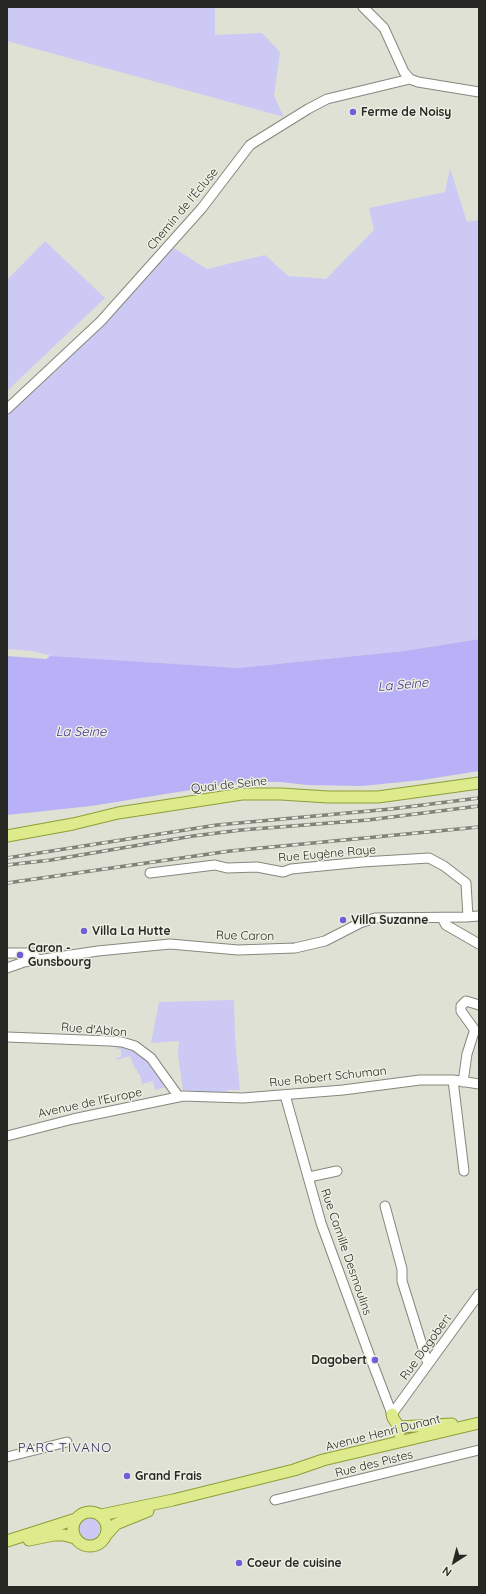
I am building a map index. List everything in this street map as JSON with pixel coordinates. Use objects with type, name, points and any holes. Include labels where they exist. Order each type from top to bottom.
[{"type":"main road","name":"Quai de Seine","points":[[7,836],[73,824],[118,813],[242,794],[378,797],[479,783]]},
{"type":"main road","points":[[392,1414],[399,1427],[398,1436],[392,1444]]},
{"type":"main road","points":[[399,1427],[461,1424],[476,1425]]},
{"type":"main road","name":"Avenue Henri Dunant","points":[[294,1470],[323,1460],[476,1425]]},
{"type":"main road","name":"Avenue Henri Dunant","points":[[101,1515],[173,1500],[294,1470],[326,1465],[476,1425]]},
{"type":"main road","name":"Avenue Henri Dunant","points":[[106,1535],[116,1524],[173,1500]]},
{"type":"main road","points":[[7,1541],[76,1519],[86,1512],[96,1512],[101,1515],[107,1525],[106,1535],[102,1541],[93,1545],[82,1544],[76,1538],[73,1528],[76,1519]]},
{"type":"main road","points":[[7,1545],[54,1536],[64,1535],[76,1538]]},
{"type":"street","points":[[363,7],[384,28],[404,72],[410,79],[418,82],[479,92]]},
{"type":"street","name":"Chemin de l'Écluse","points":[[7,409],[101,321],[202,208],[250,145],[327,99],[375,89],[410,79]]},
{"type":"street","name":"Rue Eugène Raye","points":[[150,873],[215,865],[227,868],[257,867],[284,872],[291,869],[362,862],[429,858],[444,866],[466,882],[468,917]]},
{"type":"street","name":"Rue Caron","points":[[7,968],[24,962],[98,951],[170,944],[238,950],[295,948],[325,941],[360,923],[375,918],[442,918],[479,916]]},
{"type":"street","points":[[442,918],[446,925],[479,944]]},
{"type":"street","points":[[7,953],[33,953],[38,961]]},
{"type":"street","points":[[464,1082],[468,1054],[474,1029],[461,1011],[461,1006],[463,1002],[468,1001],[479,1005]]},
{"type":"street","name":"Rue d'Ablon","points":[[7,1037],[110,1041],[135,1046],[150,1058],[179,1097]]},
{"type":"street","name":"Rue Robert Schuman","points":[[179,1097],[243,1098],[343,1090],[420,1080],[453,1080],[479,1084]]},
{"type":"street","points":[[453,1080],[464,1171]]},
{"type":"street","name":"Rue Camille Desmoulins","points":[[285,1095],[321,1223],[392,1414]]},
{"type":"street","name":"Avenue de l'Europe","points":[[7,1136],[73,1118],[179,1097]]},
{"type":"street","points":[[309,1178],[337,1171]]},
{"type":"street","points":[[385,1206],[402,1269],[402,1281],[428,1364]]},
{"type":"street","name":"Rue Dagobert","points":[[392,1414],[479,1294]]},
{"type":"street","points":[[7,1457],[67,1442]]},
{"type":"street","name":"Rue des Pistes","points":[[275,1500],[479,1450]]},
{"type":"shaded area","points":[[7,7],[215,7],[215,35],[262,33],[280,52],[274,96],[284,117],[7,41]]},
{"type":"shaded area","points":[[450,168],[467,222],[479,220],[479,639],[404,651],[238,668],[56,657],[31,651],[7,649],[7,413],[140,285],[172,247],[207,269],[265,255],[288,276],[326,279],[374,230],[369,208],[445,192]]},
{"type":"shaded area","points":[[45,241],[105,298],[7,391],[7,280]]},
{"type":"shaded area","points":[[234,1000],[235,1039],[240,1090],[228,1090],[226,1093],[183,1090],[178,1055],[179,1041],[151,1043],[159,1002]]},
{"type":"shaded area","points":[[117,1045],[128,1048],[144,1058],[166,1087],[155,1090],[153,1081],[142,1084],[140,1074],[138,1074],[137,1069],[135,1069],[130,1056],[116,1060],[116,1058],[121,1057],[121,1049],[117,1049]]},
{"type":"shaded area","points":[[89,1518],[97,1521],[100,1529],[97,1537],[89,1540],[81,1537],[78,1529],[81,1521]]},
{"type":"water","name":"La Seine","points":[[479,639],[479,771],[422,780],[362,786],[307,785],[281,782],[228,784],[91,806],[7,815],[7,656],[46,659],[50,656],[238,668],[404,651]]},
{"type":"railway","points":[[7,858],[217,825],[391,809],[479,798]]},
{"type":"railway","points":[[7,865],[51,860],[193,836],[241,830],[368,820],[479,806]]},
{"type":"railway","points":[[7,883],[230,851],[479,827]]},
{"type":"place","name":"Ferme de Noisy","points":[[353,112]]},
{"type":"place","name":"Villa Suzanne","points":[[343,920]]},
{"type":"place","name":"Villa La Hutte","points":[[84,931]]},
{"type":"place","name":"Caron - Gunsbourg","points":[[20,955]]},
{"type":"place","name":"Dagobert","points":[[375,1360]]},
{"type":"place","name":"Grand Frais","points":[[127,1476]]},
{"type":"place","name":"Coeur de cuisine","points":[[239,1563]]},
{"type":"district","name":"PARC TIVANO","points":[[65,1448]]}]
